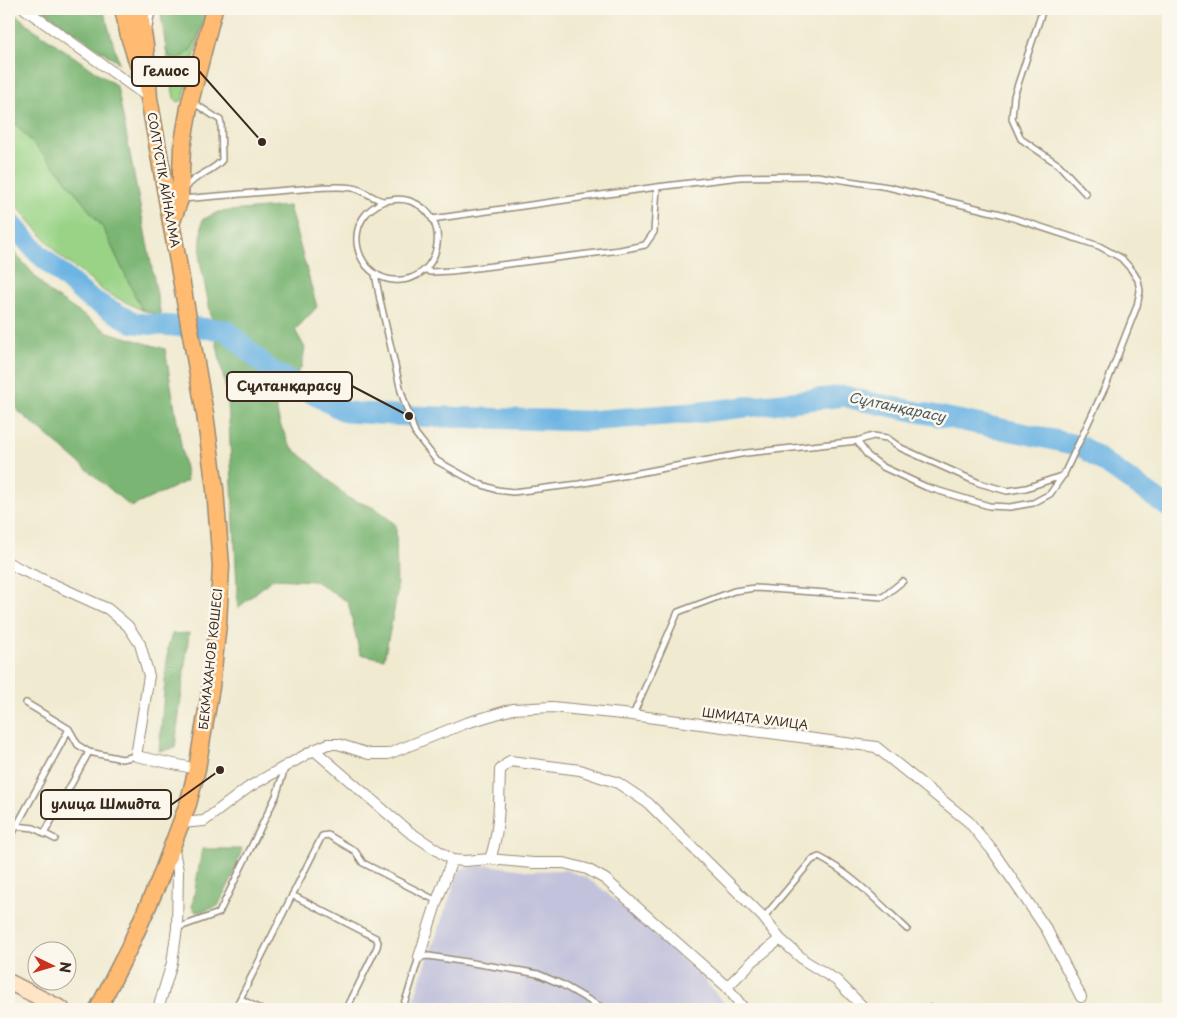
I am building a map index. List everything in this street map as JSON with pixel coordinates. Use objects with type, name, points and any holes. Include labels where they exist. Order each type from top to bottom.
[{"type":"main road","points":[[114,9],[128,36]]},
{"type":"main road","name":"СОЛТҮСТІК АЙНАЛМА","points":[[123,9],[128,36],[149,98],[173,198],[171,224],[177,262]]},
{"type":"main road","name":"СОЛТҮСТІК АЙНАЛМА","points":[[139,9],[145,45],[149,98]]},
{"type":"main road","points":[[173,198],[193,90],[214,9]]},
{"type":"main road","name":"БЕКМАХАНОВ КӨШЕСІ","points":[[98,1009],[129,948],[159,881],[188,804],[197,769],[212,678],[218,624],[221,566],[215,489],[193,342],[177,262]]},
{"type":"street","points":[[26,9],[149,98]]},
{"type":"street","points":[[9,563],[108,609],[128,626],[140,644],[149,676],[136,756],[197,769]]},
{"type":"street","name":"ШМИДТА УЛИЦА","points":[[181,823],[204,821],[249,787],[328,744],[338,744],[369,754],[388,754],[466,723],[513,709],[552,707],[632,715],[876,747],[969,822],[992,850],[1047,930],[1081,996]]},
{"type":"street","points":[[314,750],[408,832],[452,860],[490,859],[533,863],[564,863],[587,869],[605,879],[727,987],[744,1009]]},
{"type":"street","points":[[490,859],[498,816],[500,770],[510,761],[580,770],[618,782],[648,803],[763,917],[780,939],[805,961],[836,980],[865,1009]]},
{"type":"street","points":[[158,1009],[172,963],[177,928],[178,871],[173,845]]},
{"type":"street","points":[[419,957],[452,860]]},
{"type":"street","points":[[727,987],[754,960],[780,939]]},
{"type":"street","points":[[9,982],[62,1009]]},
{"type":"lane","points":[[145,45],[153,9]]},
{"type":"lane","points":[[1043,9],[1014,96],[1012,119],[1021,139],[1059,165],[1086,194]]},
{"type":"lane","points":[[173,198],[195,178],[216,166],[222,160],[220,120],[195,103],[192,96],[193,90]]},
{"type":"lane","points":[[432,219],[657,186],[740,177],[817,176],[888,187],[1001,214],[1099,246],[1121,258],[1138,280],[1140,291],[1136,306],[1107,383],[1064,474],[1050,494],[1033,503],[1010,507],[989,506],[926,487],[883,467],[868,456],[857,441]]},
{"type":"lane","points":[[426,269],[430,272],[452,272],[646,245],[654,232],[657,186]]},
{"type":"lane","points":[[173,198],[330,187],[355,188],[384,201]]},
{"type":"lane","points":[[392,199],[402,199],[419,206],[432,219],[438,236],[435,254],[426,269],[418,274],[410,278],[392,280],[375,274],[363,261],[357,244],[359,226],[368,211],[376,205],[392,199]]},
{"type":"lane","points":[[375,274],[402,391],[416,433],[437,461],[477,483],[497,490],[513,492],[579,484],[746,453],[857,441],[873,436],[887,438],[901,448],[979,483],[1007,491],[1026,488],[1064,474]]},
{"type":"lane","points":[[632,715],[678,612],[734,590],[755,588],[883,597],[903,580]]},
{"type":"lane","points":[[26,703],[69,729],[78,745],[90,752],[122,759],[136,756]]},
{"type":"lane","points":[[9,840],[69,729]]},
{"type":"lane","points":[[44,834],[90,752]]},
{"type":"lane","points":[[177,928],[219,912],[276,796],[286,766]]},
{"type":"lane","points":[[16,826],[34,828],[54,839]]},
{"type":"lane","points":[[236,1009],[322,836],[328,835],[355,851],[367,866],[437,900]]},
{"type":"lane","points":[[763,917],[812,860],[819,857],[834,865],[907,929]]},
{"type":"lane","points":[[292,895],[376,938],[378,942],[377,947],[349,1004],[349,1009]]},
{"type":"lane","points":[[402,1009],[419,957],[429,956],[538,974],[561,984],[598,1008],[608,1009]]},
{"type":"lane","points":[[241,999],[260,1009]]},
{"type":"shaded area","points":[[488,865],[531,871],[565,870],[585,877],[602,889],[701,976],[729,1009],[410,1009],[460,869]]},
{"type":"green space","points":[[9,9],[32,28],[117,86],[161,316],[142,310],[103,228],[59,171],[9,117]]},
{"type":"green space","points":[[42,9],[103,9],[119,63],[44,11]]},
{"type":"green space","points":[[162,9],[208,9],[197,38],[185,56],[171,57],[166,49]]},
{"type":"green space","points":[[203,23],[183,100],[178,102],[174,98],[166,49],[170,57],[177,58],[183,56],[192,47]]},
{"type":"green space","points":[[9,117],[59,171],[103,228],[142,310],[105,292],[59,255],[9,197]]},
{"type":"green space","points":[[289,206],[317,307],[295,330],[305,348],[301,368],[275,400],[275,405],[280,424],[290,446],[348,498],[375,508],[396,525],[397,593],[384,659],[360,654],[348,602],[315,581],[272,579],[238,608],[228,400],[200,261],[202,220],[218,212]]},
{"type":"green space","points":[[9,246],[49,292],[108,332],[165,349],[187,481],[131,507],[9,403]]},
{"type":"green space","points":[[189,633],[175,748],[159,751],[168,647],[172,634]]},
{"type":"green space","points":[[202,849],[242,849],[233,876],[218,906],[196,912],[192,907]]},
{"type":"waterway","name":"Сұлтанқарасу","points":[[9,221],[38,253],[87,297],[134,323],[226,330],[270,370],[346,412],[409,416],[587,421],[693,413],[844,396],[1081,446],[1168,507]]},
{"type":"place","name":"Гелиос","points":[[262,142]]},
{"type":"place","name":"Сұлтанқарасу","points":[[409,416]]},
{"type":"place","name":"улица Шмидта","points":[[220,770]]}]
